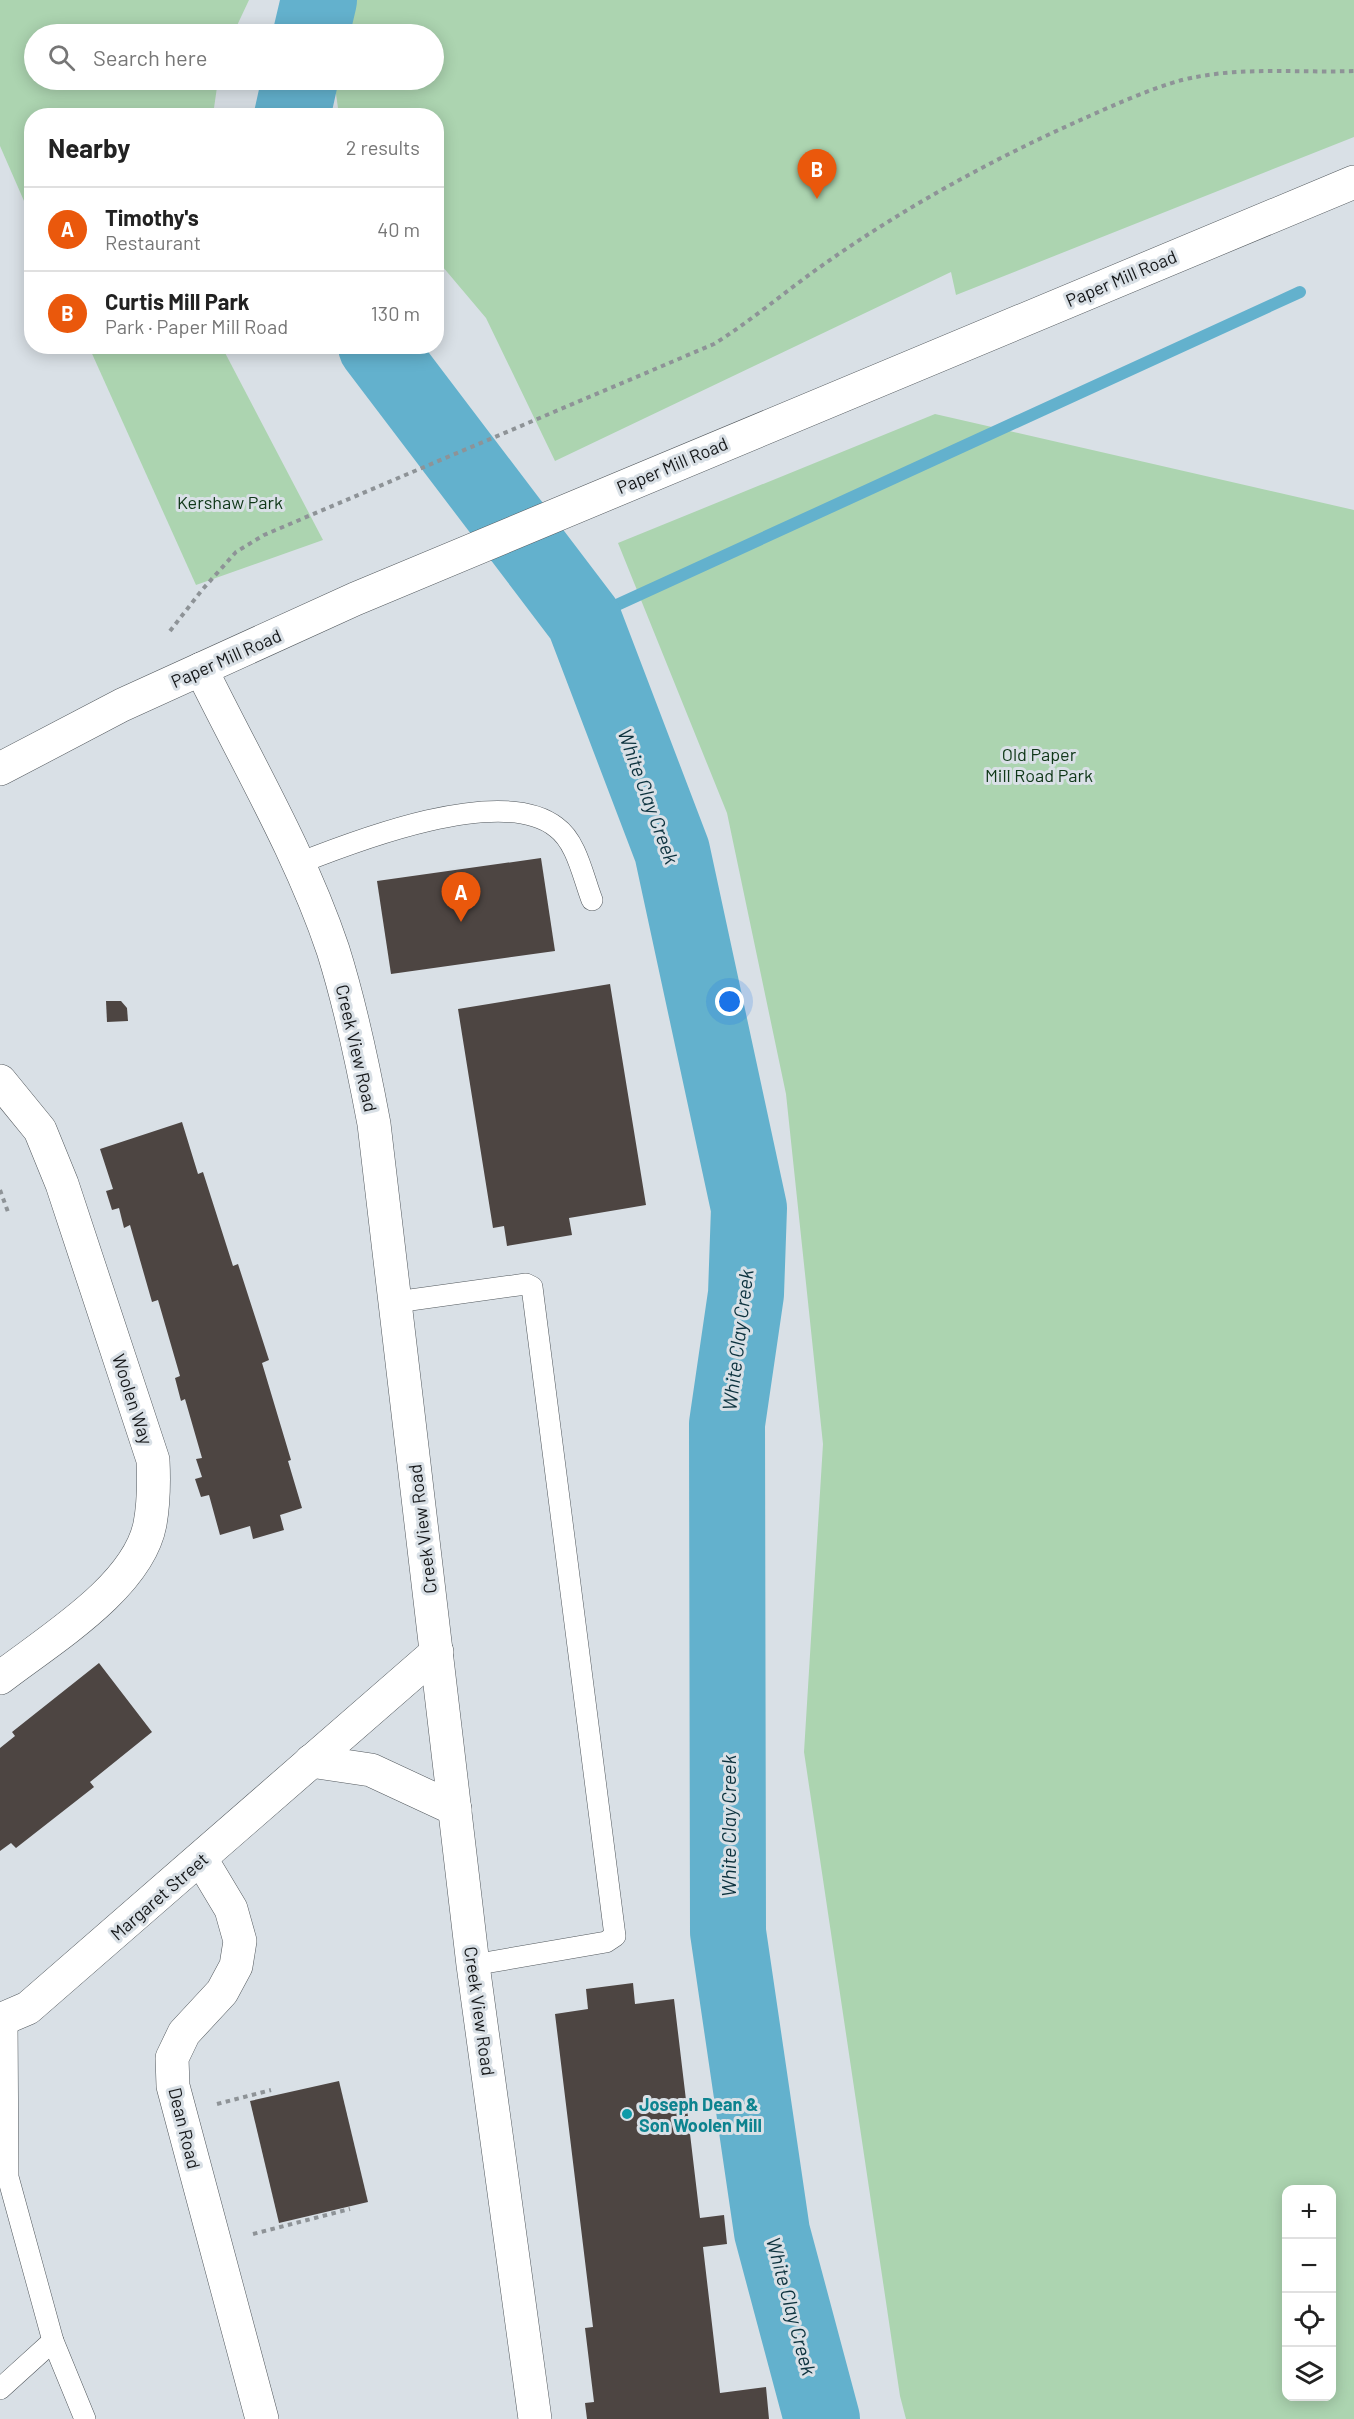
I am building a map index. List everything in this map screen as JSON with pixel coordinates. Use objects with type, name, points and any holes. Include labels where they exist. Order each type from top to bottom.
[{"type":"street","name":"Paper Mill Road","points":[[0,769],[122,705],[355,599],[644,476],[1354,182]]},
{"type":"street","name":"Creek View Road","points":[[201,669],[297,864],[332,949],[361,1056],[374,1124],[473,1965],[535,2419]]},
{"type":"street","name":"Woolen Way","points":[[0,1081],[40,1130],[62,1184],[153,1460],[154,1493],[150,1526],[138,1557],[113,1590],[0,1678]]},
{"type":"street","name":"Margaret Street","points":[[4,2020],[28,2008],[436,1652]]},
{"type":"street","points":[[311,1761],[371,1770],[455,1809]]},
{"type":"street","name":"Dean Road","points":[[201,1859],[231,1909],[240,1941],[236,1966],[222,1992],[184,2033],[172,2058],[173,2086],[262,2419]]},
{"type":"lane","points":[[297,864],[380,833],[447,817],[509,812],[537,816],[557,827],[572,846],[592,900]]},
{"type":"lane","points":[[396,1302],[526,1284],[532,1287],[615,1936],[606,1942],[473,1965]]},
{"type":"lane","points":[[4,2020],[8,2177],[53,2341],[85,2419]]},
{"type":"lane","points":[[0,2389],[53,2341]]},
{"type":"path","points":[[170,631],[201,590],[236,552],[264,535],[714,344],[746,325],[813,272],[936,192],[1024,145],[1108,108],[1193,77],[1242,71],[1308,73],[1354,71]]},
{"type":"path","points":[[0,1190],[8,1212]]},
{"type":"path","points":[[180,2114],[271,2090]]},
{"type":"path","points":[[215,2245],[350,2209]]},
{"type":"green space","points":[[0,0],[249,0],[238,24],[24,24],[24,90],[217,90],[214,108],[24,108],[24,201],[0,146]]},
{"type":"green space","points":[[324,0],[1354,0],[1354,137],[956,295],[951,272],[555,461],[486,318],[444,268],[444,108],[338,108],[335,90],[444,90],[444,24],[327,24]]},
{"type":"green space","name":"Kershaw Park","points":[[92,354],[226,354],[323,540],[196,585]]},
{"type":"green space","name":"Old Paper Mill Road Park","points":[[935,414],[1354,510],[1354,2419],[906,2419],[900,2396],[804,1752],[823,1444],[786,1094],[727,813],[618,543]]},
{"type":"building","points":[[541,858],[555,951],[391,974],[377,881]]},
{"type":"building","points":[[610,984],[646,1205],[569,1218],[572,1235],[507,1246],[504,1226],[493,1228],[458,1009]]},
{"type":"building","points":[[106,1001],[121,1001],[127,1008],[128,1021],[107,1022]]},
{"type":"building","points":[[182,1122],[198,1174],[203,1172],[233,1266],[238,1264],[269,1360],[262,1363],[291,1460],[288,1461],[302,1508],[280,1515],[284,1530],[253,1539],[250,1526],[220,1535],[209,1495],[201,1497],[195,1479],[202,1477],[196,1459],[202,1458],[185,1399],[181,1401],[175,1378],[180,1376],[158,1300],[152,1302],[130,1225],[124,1228],[119,1208],[112,1210],[106,1191],[113,1189],[100,1149]]},
{"type":"building","points":[[99,1663],[152,1732],[90,1782],[94,1787],[16,1848],[11,1843],[0,1851],[0,1748],[15,1736],[12,1732]]},
{"type":"building","name":"Joseph Dean & Son Woolen Mill","points":[[633,1983],[635,2004],[674,1999],[700,2218],[724,2215],[727,2244],[703,2247],[720,2393],[766,2387],[769,2419],[587,2419],[585,2403],[594,2402],[585,2328],[593,2327],[555,2014],[588,2009],[586,1989]]},
{"type":"building","points":[[339,2081],[368,2202],[279,2223],[250,2101]]},
{"type":"waterway","name":"White Clay Creek","points":[[313,24],[319,0]]},
{"type":"waterway","name":"White Clay Creek","points":[[294,108],[298,90]]},
{"type":"waterway","points":[[584,620],[1300,292]]},
{"type":"waterway","name":"White Clay Creek","points":[[382,354],[584,620],[672,851],[749,1208],[746,1294],[727,1424],[728,1932],[772,2232],[822,2419]]},
{"type":"place","name":"Curtis Mill Park","points":[[817,199]]},
{"type":"place","name":"Timothy's","points":[[461,922]]},
{"type":"place","name":"Joseph Dean & Son Woolen Mill","points":[[627,2114]]}]
